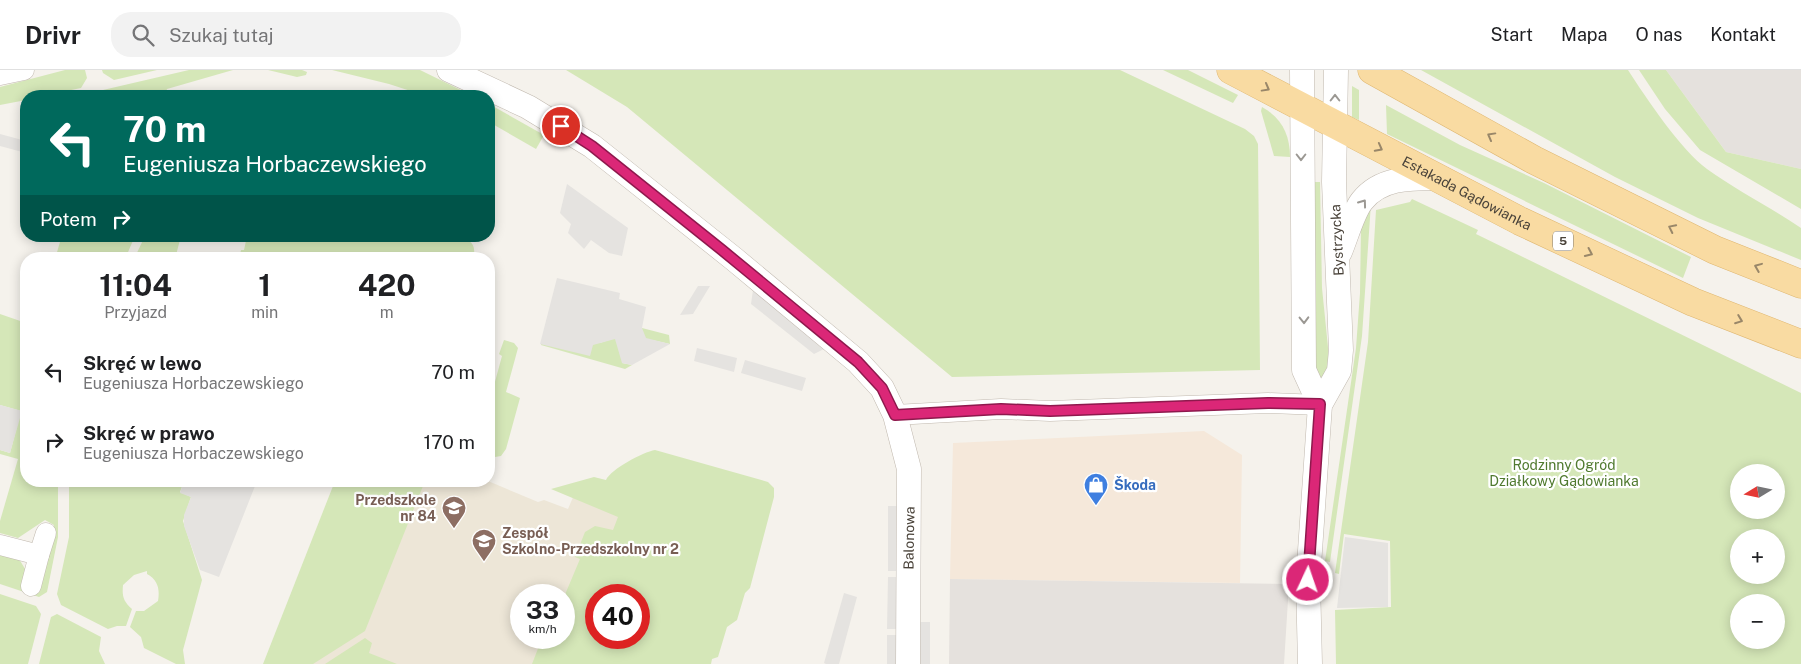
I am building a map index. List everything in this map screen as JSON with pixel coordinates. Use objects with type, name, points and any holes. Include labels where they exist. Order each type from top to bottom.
[{"type":"main road","name":"5","points":[[1231,70],[1301,108]]},
{"type":"main road","points":[[1372,70],[1534,160],[1715,250],[1801,284]]},
{"type":"main road","name":"Estakada Gądowianka","points":[[1301,108],[1435,178],[1693,302],[1801,344]]},
{"type":"street","points":[[0,75],[24,70]]},
{"type":"street","name":"Balonowa","points":[[449,70],[492,90]]},
{"type":"street","name":"Bystrzycka","points":[[1302,70],[1304,370],[1320,404]]},
{"type":"street","name":"Bystrzycka","points":[[1310,664],[1308,580],[1320,404],[1339,371],[1341,320],[1335,126],[1336,70]]},
{"type":"street","name":"Balonowa","points":[[495,92],[528,107],[592,146],[728,254],[858,362],[882,388],[895,415],[909,469],[908,664]]},
{"type":"street","points":[[1338,258],[1362,201],[1368,195],[1381,185],[1394,180],[1435,178]]},
{"type":"street","points":[[895,415],[1001,409],[1050,411],[1268,403],[1320,404]]},
{"type":"street","points":[[31,586],[46,533]]},
{"type":"street","points":[[0,545],[39,555]]},
{"type":"shaded area","points":[[1666,70],[1801,70],[1801,169],[1726,152]]},
{"type":"shaded area","points":[[0,134],[20,139],[20,151],[0,146]]},
{"type":"shaded area","points":[[567,184],[628,228],[622,256],[609,253],[591,240],[584,249],[568,233],[571,224],[560,213]]},
{"type":"shaded area","points":[[557,278],[620,293],[619,299],[646,307],[642,328],[646,338],[670,344],[632,365],[622,363],[615,339],[593,345],[590,356],[540,344]]},
{"type":"shaded area","points":[[698,286],[710,286],[693,314],[680,315]]},
{"type":"shaded area","points":[[753,290],[826,348],[814,354],[751,304]]},
{"type":"shaded area","points":[[697,348],[737,358],[734,372],[694,361]]},
{"type":"shaded area","points":[[745,360],[806,378],[802,391],[741,373]]},
{"type":"shaded area","points":[[0,405],[20,410],[20,418],[10,453],[0,450]]},
{"type":"shaded area","name":"Škoda","points":[[1204,431],[1242,455],[1240,583],[950,579],[953,443]]},
{"type":"shaded area","name":"Zespół Szkolno-Przedszkolny nr 2","points":[[579,483],[620,500],[653,549],[650,664],[288,664],[345,487],[495,487],[495,484],[538,502],[544,500],[568,509]]},
{"type":"shaded area","points":[[182,487],[255,487],[219,577],[200,570],[184,526],[184,515],[191,497],[180,493]]},
{"type":"shaded area","points":[[888,506],[901,506],[901,571],[888,571]]},
{"type":"shaded area","points":[[1345,537],[1388,543],[1388,607],[1337,608]]},
{"type":"shaded area","points":[[888,577],[900,577],[900,629],[887,629]]},
{"type":"shaded area","points":[[950,579],[1289,584],[1284,664],[949,664]]},
{"type":"shaded area","points":[[844,593],[857,597],[839,664],[826,664],[824,663]]},
{"type":"shaded area","points":[[918,622],[930,622],[930,664],[918,664]]},
{"type":"shaded area","points":[[887,635],[900,635],[900,664],[887,664]]},
{"type":"green space","points":[[65,70],[85,70],[87,78],[81,88],[71,90],[20,90],[20,101],[0,105],[0,87]]},
{"type":"green space","points":[[102,70],[157,70],[114,80],[103,73]]},
{"type":"green space","points":[[189,70],[233,70],[167,90],[103,90]]},
{"type":"green space","points":[[268,70],[302,70],[307,72],[306,75],[297,77]]},
{"type":"green space","points":[[332,70],[420,70],[461,90],[408,90]]},
{"type":"green space","points":[[566,70],[1120,70],[1245,129],[1254,136],[1258,144],[1260,370],[952,377],[627,107]]},
{"type":"green space","points":[[1163,70],[1188,70],[1238,95],[1233,103]]},
{"type":"green space","points":[[1421,70],[1628,70],[1664,123],[1697,160],[1718,177],[1801,228],[1801,260],[1698,218],[1615,177]]},
{"type":"green space","points":[[1639,70],[1666,70],[1726,152],[1801,169],[1801,209],[1700,150],[1665,109]]},
{"type":"green space","points":[[1352,86],[1359,90],[1359,120],[1352,117]]},
{"type":"green space","points":[[1386,105],[1460,145],[1544,183],[1691,257],[1683,278],[1387,134]]},
{"type":"green space","points":[[495,107],[544,135],[536,149],[495,125]]},
{"type":"green space","points":[[1262,107],[1275,116],[1284,128],[1290,149],[1290,157],[1274,156],[1261,111]]},
{"type":"green space","points":[[1312,182],[1320,182],[1322,288],[1329,357],[1328,375],[1316,383]]},
{"type":"green space","name":"Rodzinny Ogród Działkowy Gądowianka","points":[[1412,199],[1478,230],[1476,234],[1801,393],[1801,664],[1336,664],[1335,610],[1391,607],[1390,541],[1344,534],[1339,574],[1335,573],[1368,342],[1376,210],[1410,202]]},
{"type":"green space","points":[[1371,203],[1362,336],[1330,562],[1325,561],[1356,348],[1360,293],[1361,226]]},
{"type":"green space","points":[[60,242],[132,242],[128,252],[57,252]]},
{"type":"green space","points":[[142,242],[179,242],[177,252],[137,252]]},
{"type":"green space","points":[[246,242],[470,242],[474,252],[241,252],[241,250],[244,250]]},
{"type":"green space","points":[[0,314],[20,321],[20,411],[0,405]]},
{"type":"green space","points":[[599,322],[600,343],[642,328],[669,335],[670,344],[652,340],[622,363],[632,365],[625,369],[541,345],[542,341]]},
{"type":"green space","points":[[504,340],[514,343],[518,348],[506,392],[520,398],[506,449],[501,456],[495,457],[495,382],[502,356],[499,354]]},
{"type":"green space","points":[[20,415],[20,487],[58,487],[58,537],[47,592],[39,597],[0,584],[0,551],[19,559],[38,590],[54,525],[45,520],[18,538],[0,533],[0,521],[18,459],[0,454],[0,450],[10,453]]},
{"type":"green space","points":[[655,450],[768,482],[774,488],[774,497],[750,588],[745,593],[737,620],[727,627],[718,657],[712,659],[711,664],[532,664],[538,649],[575,649],[575,584],[569,584],[580,559],[575,557],[585,532],[595,526],[613,530],[618,517],[551,489],[594,477],[606,480],[614,471],[636,457]]},
{"type":"green space","points":[[69,487],[182,487],[180,492],[191,497],[183,521],[202,580],[183,650],[185,664],[176,664],[144,648],[141,637],[130,627],[136,611],[144,611],[158,601],[157,585],[154,579],[147,574],[147,571],[134,575],[123,585],[124,598],[132,609],[126,626],[108,629],[61,605],[57,594],[69,537]]},
{"type":"green space","points":[[333,487],[423,487],[365,631],[313,664],[263,664]]},
{"type":"green space","points":[[0,594],[36,606],[41,614],[28,664],[0,664]]},
{"type":"green space","points":[[57,614],[101,637],[99,651],[105,664],[39,664],[51,617]]},
{"type":"green space","points":[[365,638],[372,643],[369,653],[397,664],[325,664]]},
{"type":"place","name":"Škoda","points":[[1096,506]]},
{"type":"place","name":"Przedszkole nr 84","points":[[454,529]]},
{"type":"place","name":"Zespół Szkolno-Przedszkolny nr 2","points":[[484,562]]},
{"type":"route","points":[[561,126],[592,146],[858,362],[882,388],[895,415],[1001,409],[1050,411],[1268,403],[1320,404],[1308,580]]}]
